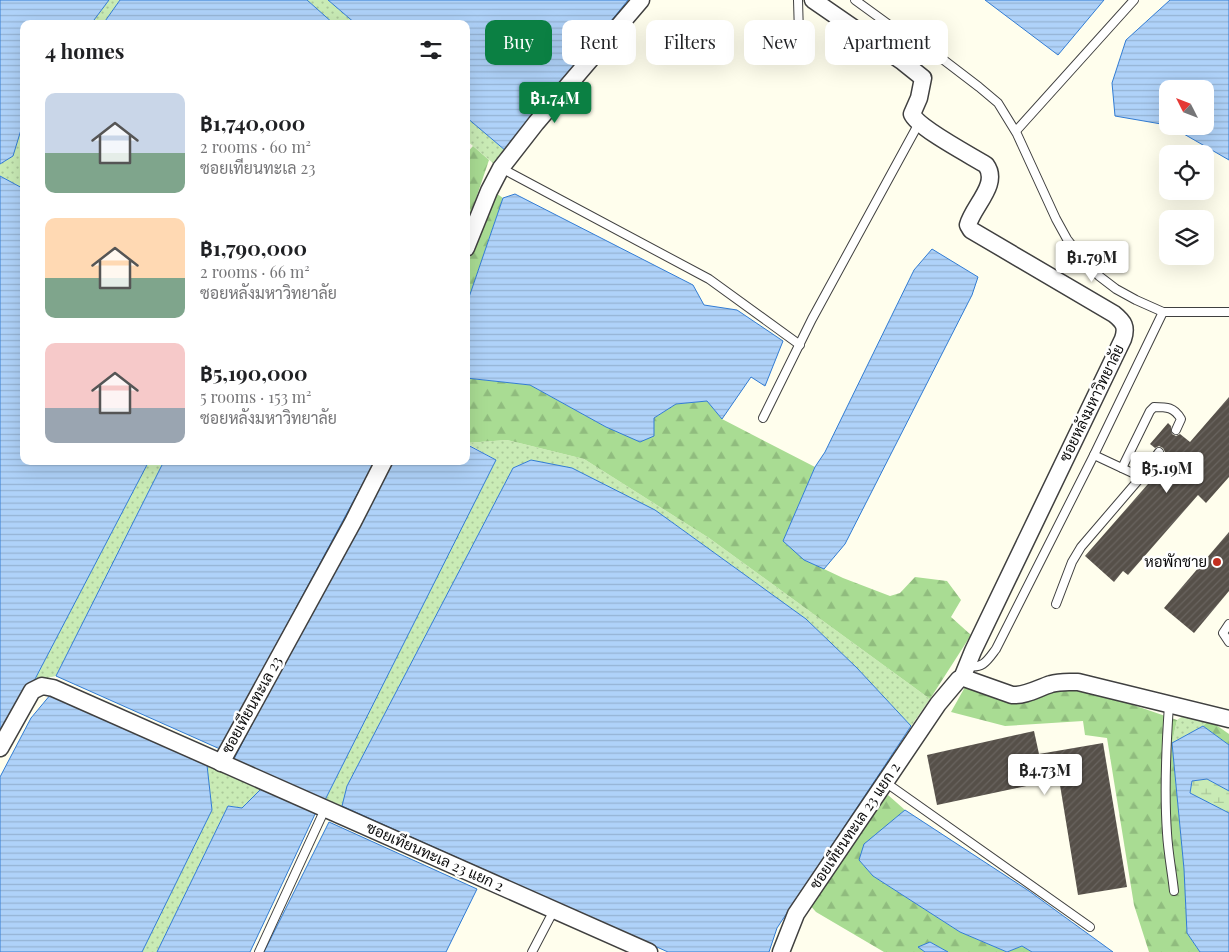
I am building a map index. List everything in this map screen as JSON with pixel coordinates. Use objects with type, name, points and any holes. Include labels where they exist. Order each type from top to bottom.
[{"type":"street","points":[[470,238],[489,191],[501,168],[536,123],[641,0]]},
{"type":"street","points":[[813,0],[923,78],[919,98],[912,114],[914,119],[919,122]]},
{"type":"street","name":"ซอยหลังมหาวิทยาลัย","points":[[919,122],[986,165],[990,171],[988,188],[970,215],[968,225],[971,230],[1114,314],[1125,325],[1123,339],[961,676]]},
{"type":"street","name":"ซอยเทียนทะเล 23","points":[[0,748],[31,692],[38,687],[46,686],[221,763],[353,522],[382,465]]},
{"type":"street","points":[[961,676],[1012,695],[1018,695],[1053,683],[1064,681],[1078,682],[1229,719]]},
{"type":"street","name":"ซอยเทียนทะเล 23 แยก 2","points":[[781,952],[796,914],[938,704],[961,676]]},
{"type":"street","name":"ซอยเทียนทะเล 23 แยก 2","points":[[221,763],[649,952]]},
{"type":"lane","points":[[798,0],[799,20]]},
{"type":"lane","points":[[855,0],[979,87],[998,103],[1016,131],[1051,210],[1067,239],[1084,261],[1099,276],[1116,289],[1163,312],[1229,312]]},
{"type":"lane","points":[[1016,131],[1134,0]]},
{"type":"lane","points":[[763,418],[919,122]]},
{"type":"lane","points":[[501,168],[709,279],[800,345]]},
{"type":"lane","points":[[961,676],[983,664],[996,649],[1094,455],[1163,312]]},
{"type":"lane","points":[[1122,468],[1150,411],[1154,407],[1170,408],[1176,412],[1181,419],[1176,430]]},
{"type":"lane","points":[[1056,604],[1072,562],[1081,547],[1141,477],[1159,452]]},
{"type":"lane","points":[[1094,455],[1141,477]]},
{"type":"lane","points":[[1229,624],[1223,633],[1229,642]]},
{"type":"lane","points":[[1169,705],[1165,798],[1167,836],[1174,891]]},
{"type":"lane","points":[[885,782],[1090,928]]},
{"type":"lane","points":[[259,952],[325,809]]},
{"type":"lane","points":[[532,952],[554,910]]},
{"type":"green space","points":[[109,0],[120,0],[106,20],[94,20]]},
{"type":"green space","points":[[307,0],[328,0],[351,20],[330,20]]},
{"type":"green space","points":[[470,120],[506,151],[494,164],[470,143]]},
{"type":"green space","points":[[20,133],[20,187],[0,176],[0,164],[13,156]]},
{"type":"green space","points":[[473,146],[489,160],[470,216],[470,149]]},
{"type":"green space","points":[[493,191],[503,198],[470,294],[470,257]]},
{"type":"green space","points":[[470,378],[530,385],[606,427],[654,436],[654,418],[676,404],[707,401],[722,419],[815,467],[783,541],[805,560],[843,578],[890,596],[900,593],[915,577],[947,581],[961,600],[951,617],[971,635],[930,699],[709,538],[584,459],[507,440],[470,443]]},
{"type":"green space","points":[[507,440],[584,459],[709,538],[930,699],[911,726],[857,668],[806,619],[655,510],[531,460],[513,468],[347,786],[342,806],[325,800],[496,460],[470,445],[470,443]]},
{"type":"green space","points":[[147,465],[162,465],[56,676],[34,681]]},
{"type":"green space","points":[[965,687],[1026,701],[1061,688],[1107,696],[1177,720],[1172,743],[1184,869],[1187,933],[1200,952],[1149,952],[1134,905],[1107,738],[1085,735],[1083,721],[1005,726],[951,712]]},
{"type":"green space","points":[[1184,715],[1209,720],[1203,726],[1172,743],[1177,720]]},
{"type":"green space","points":[[1209,720],[1229,734],[1229,745],[1203,726]]},
{"type":"green space","points":[[207,765],[261,789],[242,808],[228,806],[157,952],[142,952],[212,810]]},
{"type":"green space","points":[[1207,779],[1229,791],[1229,813],[1190,794],[1192,781]]},
{"type":"green space","points":[[888,795],[905,810],[864,845],[859,860],[873,876],[960,932],[1007,952],[948,952],[930,942],[919,947],[925,952],[884,952],[816,912],[809,904],[873,809]]},
{"type":"green space","points":[[1022,946],[1032,952],[1007,952]]},
{"type":"water","points":[[0,0],[109,0],[94,20],[20,20],[20,133],[13,156],[0,164]]},
{"type":"water","points":[[120,0],[307,0],[330,20],[106,20]]},
{"type":"water","points":[[328,0],[628,0],[612,20],[562,20],[562,65],[575,65],[506,151],[470,120],[470,20],[351,20]]},
{"type":"water","points":[[985,0],[1104,0],[1058,55]]},
{"type":"water","points":[[1170,0],[1229,0],[1229,160],[1214,151],[1214,145],[1203,145],[1186,135],[1214,135],[1214,80],[1159,80],[1159,124],[1115,116],[1112,83],[1126,40]]},
{"type":"water","points":[[0,176],[20,187],[20,465],[147,465],[34,681],[0,736]]},
{"type":"water","points":[[515,194],[693,285],[704,305],[737,310],[783,341],[765,386],[751,377],[722,419],[707,401],[676,404],[654,418],[654,436],[640,442],[606,427],[530,385],[470,378],[470,294],[503,198]]},
{"type":"water","points":[[932,249],[978,277],[972,295],[845,544],[824,569],[804,560],[783,541],[815,467],[825,452],[914,270]]},
{"type":"water","points":[[470,446],[496,460],[325,800],[234,759],[386,465],[470,465]]},
{"type":"water","points":[[531,460],[572,468],[655,510],[806,619],[857,668],[911,726],[777,928],[769,952],[668,952],[342,806],[347,786],[513,468]]},
{"type":"water","points":[[162,465],[373,465],[220,749],[56,676]]},
{"type":"water","points":[[51,694],[207,765],[212,810],[142,952],[0,952],[0,777],[31,718]]},
{"type":"water","points":[[1203,726],[1229,745],[1229,791],[1207,779],[1192,781],[1190,793],[1229,813],[1229,952],[1200,952],[1187,933],[1184,869],[1172,743]]},
{"type":"water","points":[[261,789],[316,812],[250,952],[157,952],[228,806],[242,808]]},
{"type":"water","points":[[905,810],[1029,891],[1113,952],[1032,952],[1022,946],[1007,952],[960,932],[873,876],[859,860],[864,844]]},
{"type":"water","points":[[329,822],[477,889],[446,952],[264,952]]},
{"type":"water","points":[[930,942],[948,952],[925,952],[918,947]]},
{"type":"building","points":[[1229,397],[1229,477],[1206,503],[1198,495],[1128,575],[1123,571],[1114,582],[1085,556],[1169,460],[1163,455],[1165,452],[1163,448],[1159,446],[1155,448],[1150,444],[1168,423],[1171,426],[1172,434],[1176,436],[1180,434],[1190,442]]},
{"type":"building","name":"หอพักชาย","points":[[1229,532],[1229,591],[1194,633],[1164,608]]},
{"type":"building","points":[[1034,731],[1039,754],[1103,743],[1127,887],[1078,895],[1059,779],[937,805],[927,755]]},
{"type":"place","name":"หอพักชาย","points":[[1217,562]]}]
